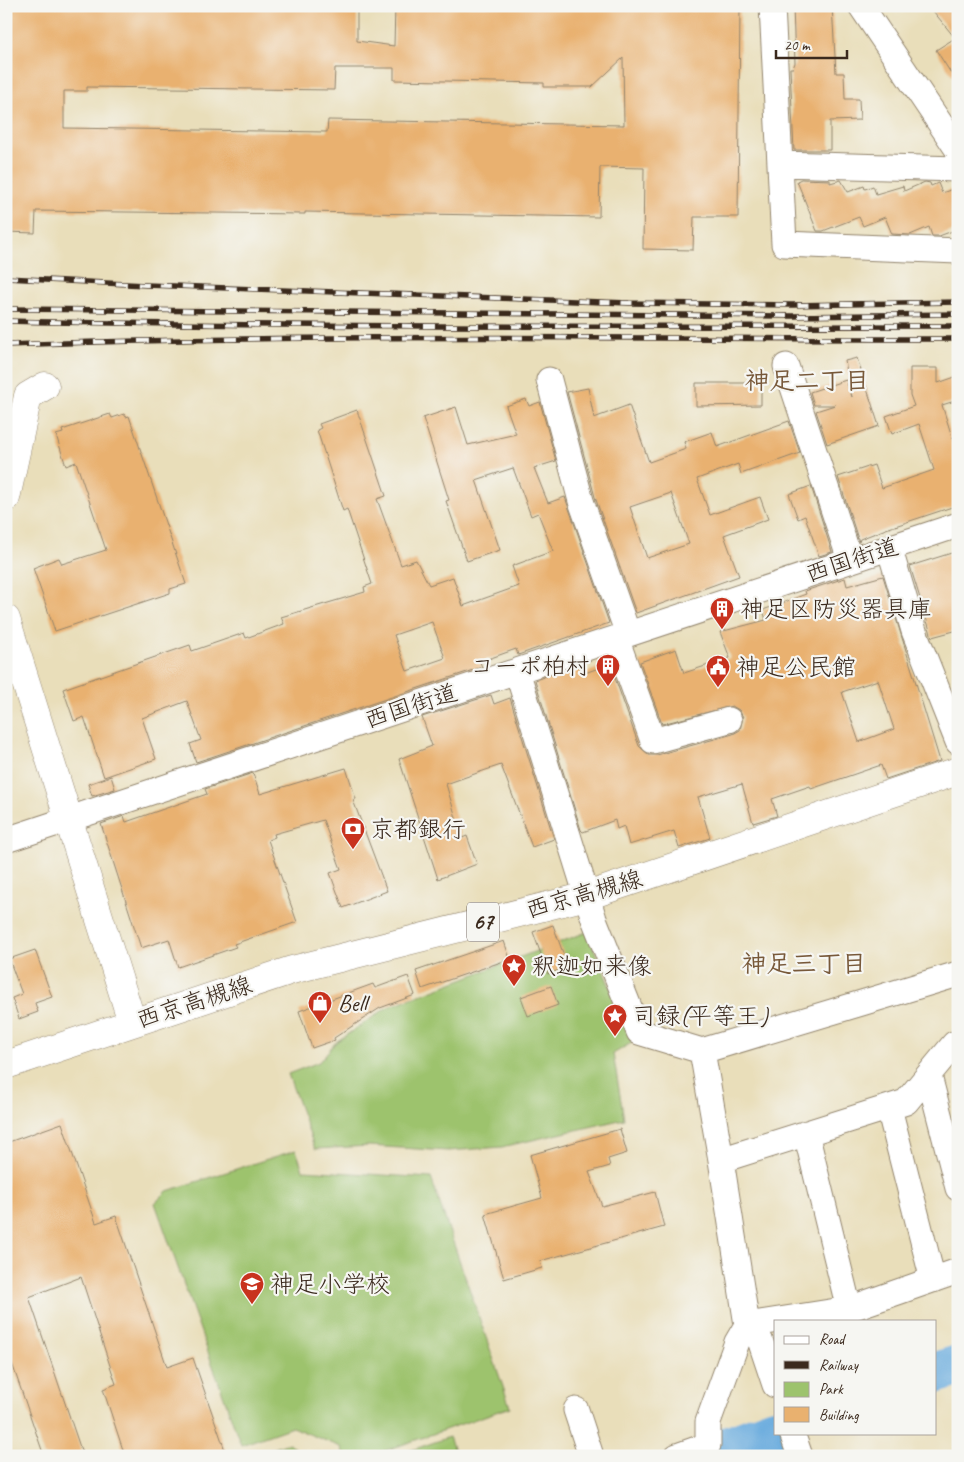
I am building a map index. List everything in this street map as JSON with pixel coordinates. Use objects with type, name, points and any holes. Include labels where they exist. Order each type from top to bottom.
[{"type":"main road","points":[[6,498],[28,396],[45,386]]},
{"type":"main road","points":[[6,618],[132,1022]]},
{"type":"main road","name":"西京高槻線","points":[[6,1065],[292,970],[587,896],[958,771]]},
{"type":"street","points":[[772,6],[784,244],[958,250]]},
{"type":"street","points":[[860,6],[958,150]]},
{"type":"street","points":[[780,164],[958,169]]},
{"type":"street","points":[[786,366],[850,560]]},
{"type":"street","points":[[549,380],[581,501],[653,741],[729,720]]},
{"type":"street","name":"西国街道","points":[[6,840],[958,525]]},
{"type":"street","points":[[889,547],[914,630],[958,742]]},
{"type":"street","points":[[517,671],[587,896],[639,1032],[702,1051],[958,974]]},
{"type":"street","points":[[721,1160],[906,1102],[954,1044]]},
{"type":"street","points":[[702,1051],[747,1325],[760,1340],[774,1381]]},
{"type":"street","points":[[929,1076],[958,1188]]},
{"type":"street","points":[[889,1108],[933,1280]]},
{"type":"street","points":[[806,1133],[848,1309]]},
{"type":"street","points":[[779,1320],[848,1309],[958,1271]]},
{"type":"street","points":[[747,1325],[774,1321]]},
{"type":"street","points":[[677,1456],[710,1450],[708,1422],[737,1342],[747,1325]]},
{"type":"street","points":[[576,1410],[591,1456]]},
{"type":"green space","points":[[587,932],[633,1042],[613,1054],[624,1119],[502,1147],[448,1151],[369,1146],[315,1149],[288,1074],[319,1062],[336,1042],[388,1007]]},
{"type":"green space","points":[[296,1150],[303,1170],[431,1178],[510,1407],[370,1456],[344,1456],[341,1447],[292,1427],[241,1445],[155,1203],[167,1191]]},
{"type":"green space","points":[[449,1437],[456,1456],[395,1456]]},
{"type":"green space","points":[[289,1443],[302,1456],[252,1456]]},
{"type":"building","points":[[6,6],[357,6],[357,41],[394,46],[395,6],[740,6],[738,217],[694,217],[693,250],[643,249],[644,168],[600,167],[599,217],[305,212],[305,214],[36,211],[35,233],[6,232]],"holes":[[[623,58],[624,125],[328,120],[327,132],[64,128],[64,91],[87,91],[87,87],[334,90],[335,68],[394,68],[394,80],[544,83],[544,87],[592,87]]]},
{"type":"building","points":[[793,6],[832,6],[836,73],[844,73],[845,99],[859,99],[860,120],[830,121],[830,150],[794,150],[790,68],[793,68],[795,63]]},
{"type":"building","points":[[929,6],[958,6],[958,84],[936,50],[955,38]]},
{"type":"building","points":[[801,179],[830,180],[830,183],[841,180],[848,192],[864,186],[865,189],[873,186],[876,194],[903,186],[904,191],[925,182],[930,183],[931,186],[938,183],[942,193],[958,187],[958,229],[939,236],[932,236],[929,227],[910,235],[892,234],[885,217],[863,226],[859,217],[823,231],[817,231],[797,181]]},
{"type":"building","points":[[857,358],[879,426],[827,444],[816,411],[835,405],[814,405],[810,392],[846,380],[852,397],[845,361]]},
{"type":"building","points":[[910,368],[938,368],[938,383],[958,376],[958,400],[942,405],[958,456],[958,505],[886,529],[860,539],[859,542],[838,477],[874,465],[882,488],[934,470],[919,424],[892,434],[886,416],[914,406],[910,395]]},
{"type":"building","points":[[696,383],[761,383],[761,405],[696,406]]},
{"type":"building","points":[[588,388],[594,418],[629,405],[649,462],[686,449],[684,442],[712,432],[717,447],[789,421],[800,453],[741,474],[738,464],[697,479],[710,515],[760,497],[768,519],[724,535],[739,576],[636,613],[595,497],[567,392]],"holes":[[[671,493],[689,544],[647,558],[630,507]]]},
{"type":"building","points":[[526,399],[529,406],[540,402],[556,461],[534,468],[548,503],[565,497],[609,623],[518,655],[516,649],[480,662],[482,667],[196,762],[190,744],[201,740],[187,701],[142,718],[156,759],[104,777],[84,717],[74,721],[63,689],[190,645],[192,651],[244,633],[246,638],[284,624],[281,617],[365,592],[364,587],[372,584],[347,509],[343,511],[317,430],[321,428],[319,424],[357,410],[386,496],[377,499],[401,565],[416,560],[429,585],[453,577],[463,606],[519,586],[512,566],[553,551],[538,513],[531,516],[513,468],[476,480],[500,550],[467,561],[446,501],[449,500],[423,418],[456,407],[468,445],[516,434],[506,406]],"holes":[[[432,622],[445,658],[407,671],[394,635]]]},
{"type":"building","points":[[110,414],[112,418],[124,414],[126,417],[129,416],[186,584],[170,589],[170,593],[55,631],[33,568],[59,558],[62,564],[106,550],[76,462],[66,466],[56,435],[63,433],[62,430]]},
{"type":"building","points":[[811,486],[832,552],[819,556],[805,516],[798,519],[789,494]]},
{"type":"building","points":[[958,551],[958,630],[932,637],[910,566]]},
{"type":"building","points":[[883,576],[940,761],[886,779],[881,765],[811,789],[810,786],[772,799],[777,816],[753,823],[742,784],[698,797],[710,838],[679,848],[674,831],[629,845],[624,826],[617,829],[615,820],[583,832],[581,830],[535,680],[579,665],[582,674],[610,664],[639,746],[649,755],[657,755],[733,734],[740,730],[743,717],[739,710],[732,706],[662,724],[640,662],[676,649],[684,673],[730,658],[720,632],[766,620],[763,610],[806,594],[805,591],[845,578],[847,586]],"holes":[[[878,680],[894,729],[859,742],[842,692]]]},
{"type":"building","points":[[491,695],[494,704],[510,698],[554,839],[532,847],[501,765],[483,771],[446,784],[462,838],[467,836],[477,864],[438,879],[399,759],[432,746],[422,717]]},
{"type":"building","points":[[346,768],[356,799],[353,800],[387,891],[343,908],[330,873],[341,869],[323,820],[274,834],[275,837],[268,840],[297,922],[234,944],[236,947],[178,967],[169,939],[141,948],[101,824],[124,816],[126,822],[207,794],[205,789],[253,773],[260,794]]},
{"type":"building","points":[[111,776],[115,789],[92,796],[88,784]]},
{"type":"building","points":[[553,925],[568,967],[548,974],[533,932]]},
{"type":"building","points":[[504,941],[510,959],[422,989],[416,971]]},
{"type":"building","points":[[35,950],[52,997],[35,1003],[38,1012],[19,1019],[12,998],[22,994],[9,959]]},
{"type":"building","points":[[408,976],[415,995],[380,1008],[334,1038],[335,1040],[312,1048],[299,1011],[373,984],[375,988]]},
{"type":"building","points":[[551,986],[558,1005],[528,1016],[521,997]]},
{"type":"building","points":[[62,1123],[96,1223],[116,1216],[167,1367],[193,1358],[227,1456],[125,1456],[103,1389],[116,1384],[81,1277],[29,1297],[83,1456],[44,1456],[6,1346],[6,1143]]},
{"type":"building","points":[[620,1129],[627,1153],[608,1159],[610,1166],[589,1172],[602,1206],[655,1192],[664,1227],[540,1261],[542,1268],[504,1279],[485,1214],[542,1198],[530,1155]]},
{"type":"waterway","points":[[936,1373],[958,1366]]},
{"type":"waterway","points":[[725,1448],[774,1429]]},
{"type":"railway","points":[[6,278],[629,303],[792,305],[958,302]]},
{"type":"railway","points":[[6,309],[792,316],[958,314]]},
{"type":"railway","points":[[6,321],[363,326],[958,326]]},
{"type":"railway","points":[[6,345],[125,341],[363,338],[958,339]]},
{"type":"place","name":"神足区防災器具庫","points":[[722,630]]},
{"type":"place","name":"コーポ柏村","points":[[608,687]]},
{"type":"place","name":"神足公民館","points":[[718,688]]},
{"type":"place","name":"京都銀行","points":[[353,850]]},
{"type":"place","name":"釈迦如来像","points":[[514,987]]},
{"type":"place","name":"Bell","points":[[320,1024]]},
{"type":"place","name":"司録(平等王)","points":[[615,1037]]},
{"type":"place","name":"神足小学校","points":[[252,1305]]},
{"type":"district","name":"神足二丁目","points":[[807,381]]},
{"type":"district","name":"神足三丁目","points":[[804,964]]}]
